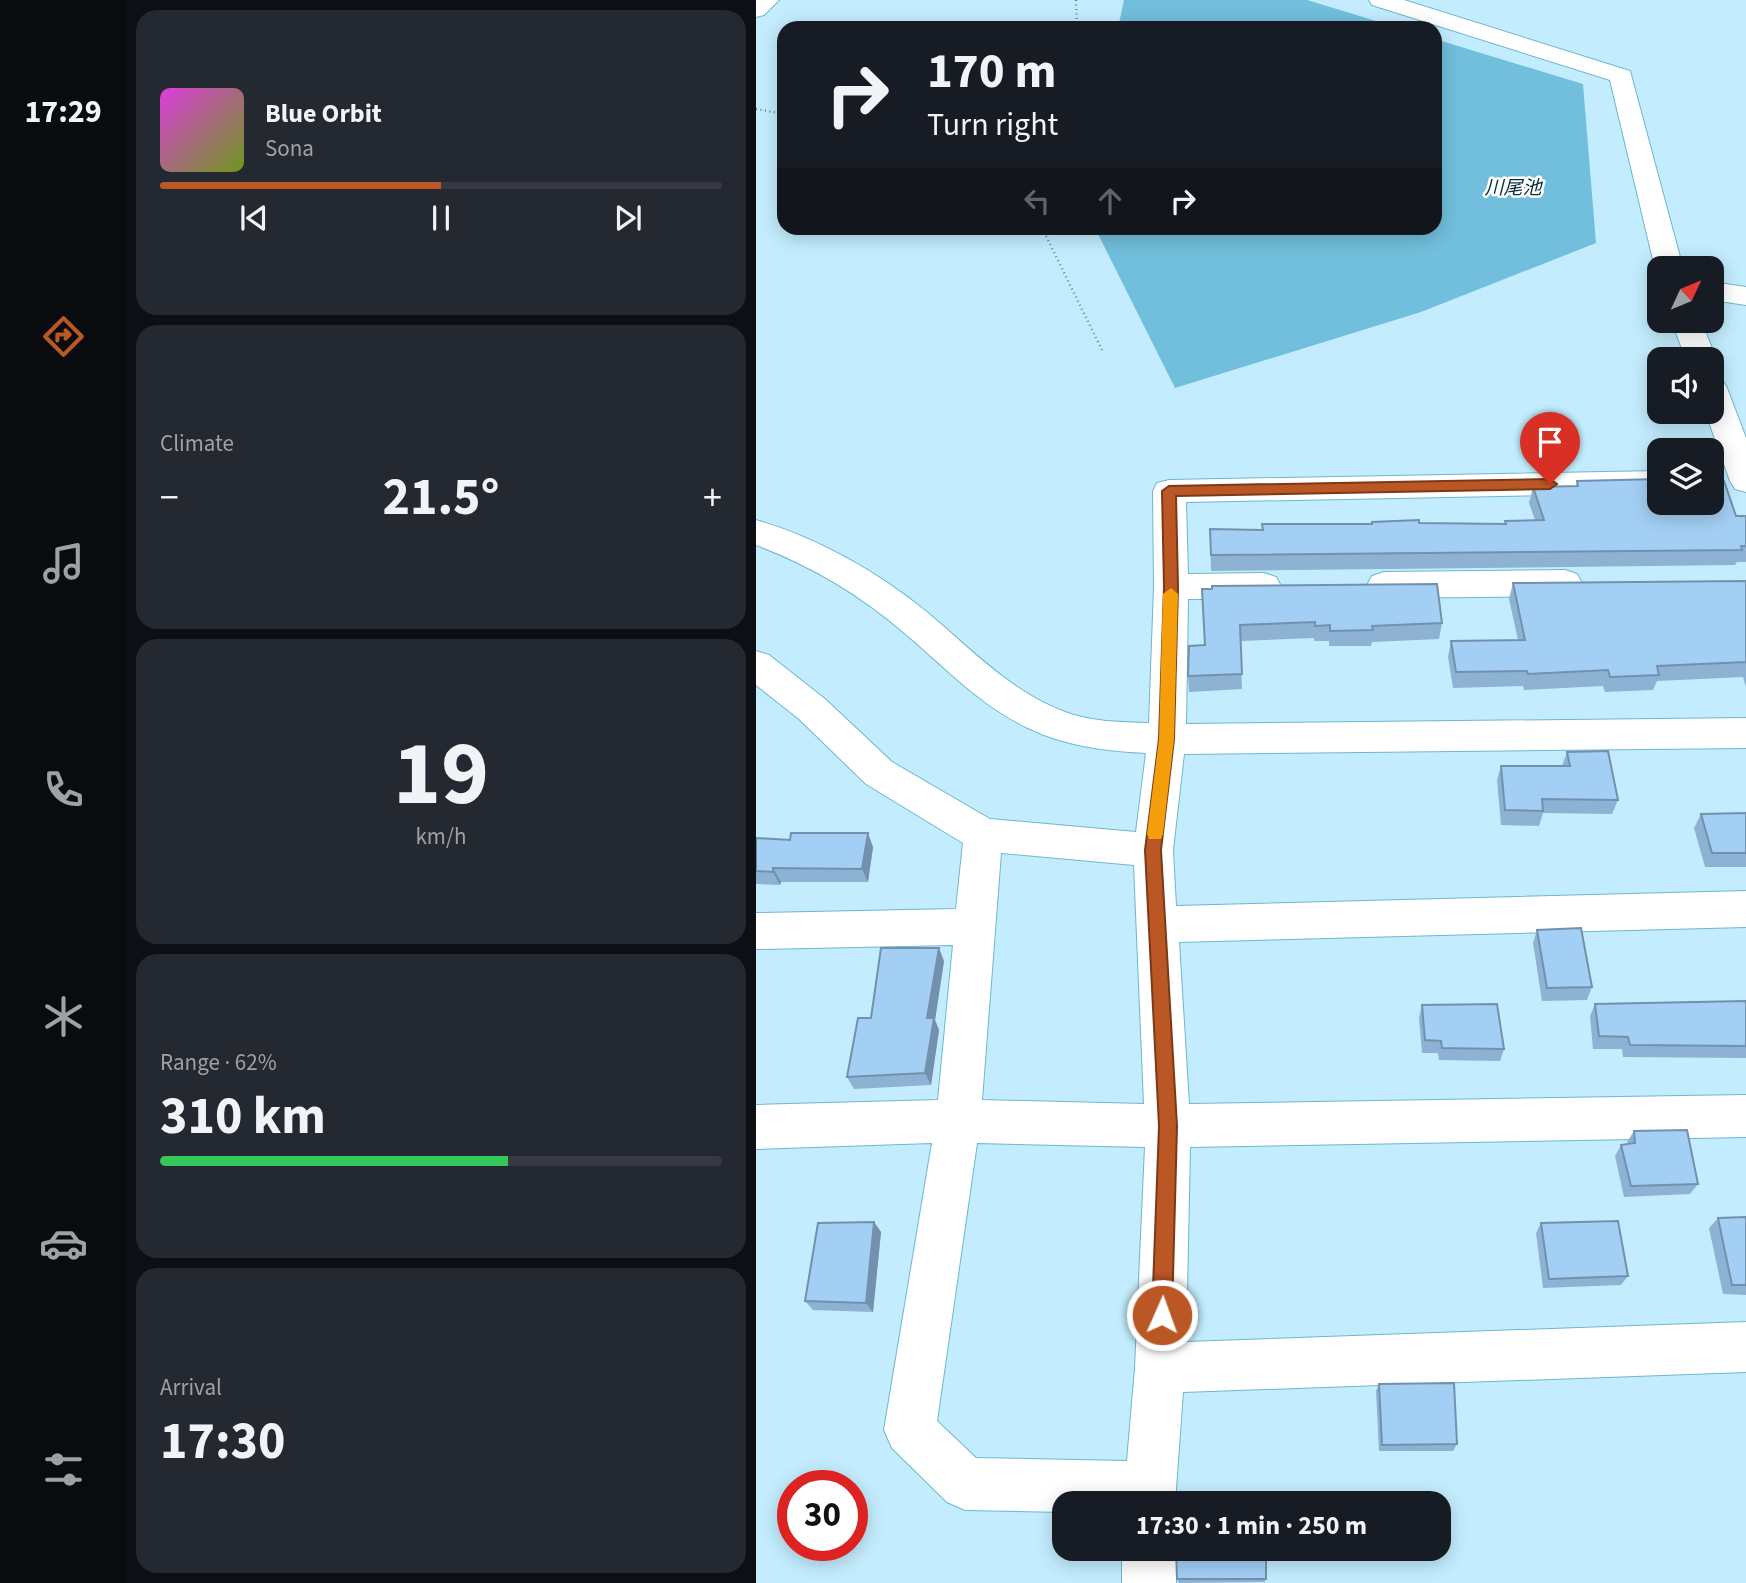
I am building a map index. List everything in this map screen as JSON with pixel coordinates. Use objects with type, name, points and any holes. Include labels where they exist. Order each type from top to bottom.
[{"type":"street","points":[[756,10],[768,0]]},
{"type":"street","points":[[1380,0],[1621,76],[1666,256]]},
{"type":"street","points":[[1724,293],[1746,296]]},
{"type":"street","points":[[1724,421],[1746,481],[1724,481]]},
{"type":"street","points":[[1149,1491],[1160,1368],[1168,1126],[1153,850],[1167,739],[1171,587],[1169,491],[1647,482]]},
{"type":"street","points":[[756,532],[796,547],[852,575],[911,618],[1002,696],[1041,719],[1083,733],[1167,739],[1746,733]]},
{"type":"street","points":[[1349,585],[1595,583]]},
{"type":"street","points":[[1171,587],[1294,586]]},
{"type":"street","points":[[756,665],[812,709],[879,773],[983,835],[1153,850]]},
{"type":"street","points":[[983,835],[958,1121],[911,1430],[965,1484],[1082,1491]]},
{"type":"street","points":[[1157,925],[1746,909]]},
{"type":"street","points":[[756,931],[975,927]]},
{"type":"street","points":[[756,1127],[958,1121],[1168,1126],[1746,1116]]},
{"type":"street","points":[[1160,1368],[1746,1347]]},
{"type":"street","points":[[1149,1561],[1149,1583]]},
{"type":"path","points":[[1076,0],[1077,21]]},
{"type":"path","points":[[756,109],[777,113]]},
{"type":"path","points":[[1045,235],[1103,352]]},
{"type":"water","points":[[1124,0],[1307,0],[1376,21],[1120,21]]},
{"type":"water","name":"川尾池","points":[[1442,41],[1583,84],[1596,243],[1421,312],[1175,388],[1098,235],[1442,235]]},
{"type":"building","points":[[1647,479],[1647,515],[1724,515],[1724,481],[1736,516],[1746,516],[1746,546],[1741,546],[1742,550],[1211,555],[1210,529],[1263,530],[1262,524],[1372,524],[1419,520],[1419,523],[1506,524],[1505,521],[1544,520],[1533,487],[1578,486],[1577,481]]},
{"type":"building","points":[[1746,581],[1746,662],[1657,666],[1659,675],[1610,677],[1608,670],[1528,674],[1527,671],[1456,672],[1451,641],[1525,640],[1513,583]]},
{"type":"building","points":[[1437,584],[1442,623],[1330,631],[1330,625],[1315,626],[1315,622],[1240,625],[1242,674],[1188,676],[1189,646],[1205,645],[1202,589],[1212,589],[1212,586]]},
{"type":"building","points":[[1608,751],[1618,800],[1542,799],[1543,811],[1505,810],[1501,766],[1570,766],[1567,752]]},
{"type":"building","points":[[1746,813],[1746,853],[1712,853],[1701,814]]},
{"type":"building","points":[[791,833],[868,833],[862,869],[773,868],[773,872],[756,871],[756,838],[790,840]]},
{"type":"building","points":[[1581,928],[1592,987],[1547,988],[1537,930]]},
{"type":"building","points":[[881,948],[939,948],[927,1018],[934,1018],[925,1073],[847,1077],[858,1018],[871,1018]]},
{"type":"building","points":[[1746,1001],[1746,1046],[1630,1045],[1628,1037],[1599,1036],[1595,1004]]},
{"type":"building","points":[[1497,1004],[1504,1049],[1442,1048],[1441,1041],[1425,1040],[1422,1005]]},
{"type":"building","points":[[1687,1130],[1698,1184],[1631,1186],[1621,1145],[1635,1143],[1634,1131]]},
{"type":"building","points":[[1746,1217],[1746,1285],[1732,1285],[1718,1218]]},
{"type":"building","points":[[1618,1221],[1628,1276],[1549,1279],[1541,1223]]},
{"type":"building","points":[[874,1222],[866,1303],[805,1301],[818,1223]]},
{"type":"building","points":[[1454,1383],[1457,1444],[1382,1445],[1379,1384]]},
{"type":"building","points":[[1176,1561],[1266,1561],[1266,1579],[1177,1579]]},
{"type":"slow traffic","points":[[1155,834],[1167,739],[1171,594]]},
{"type":"route","points":[[1162,1315],[1168,1126],[1153,850],[1167,739],[1171,587],[1169,491],[1550,484]]}]
